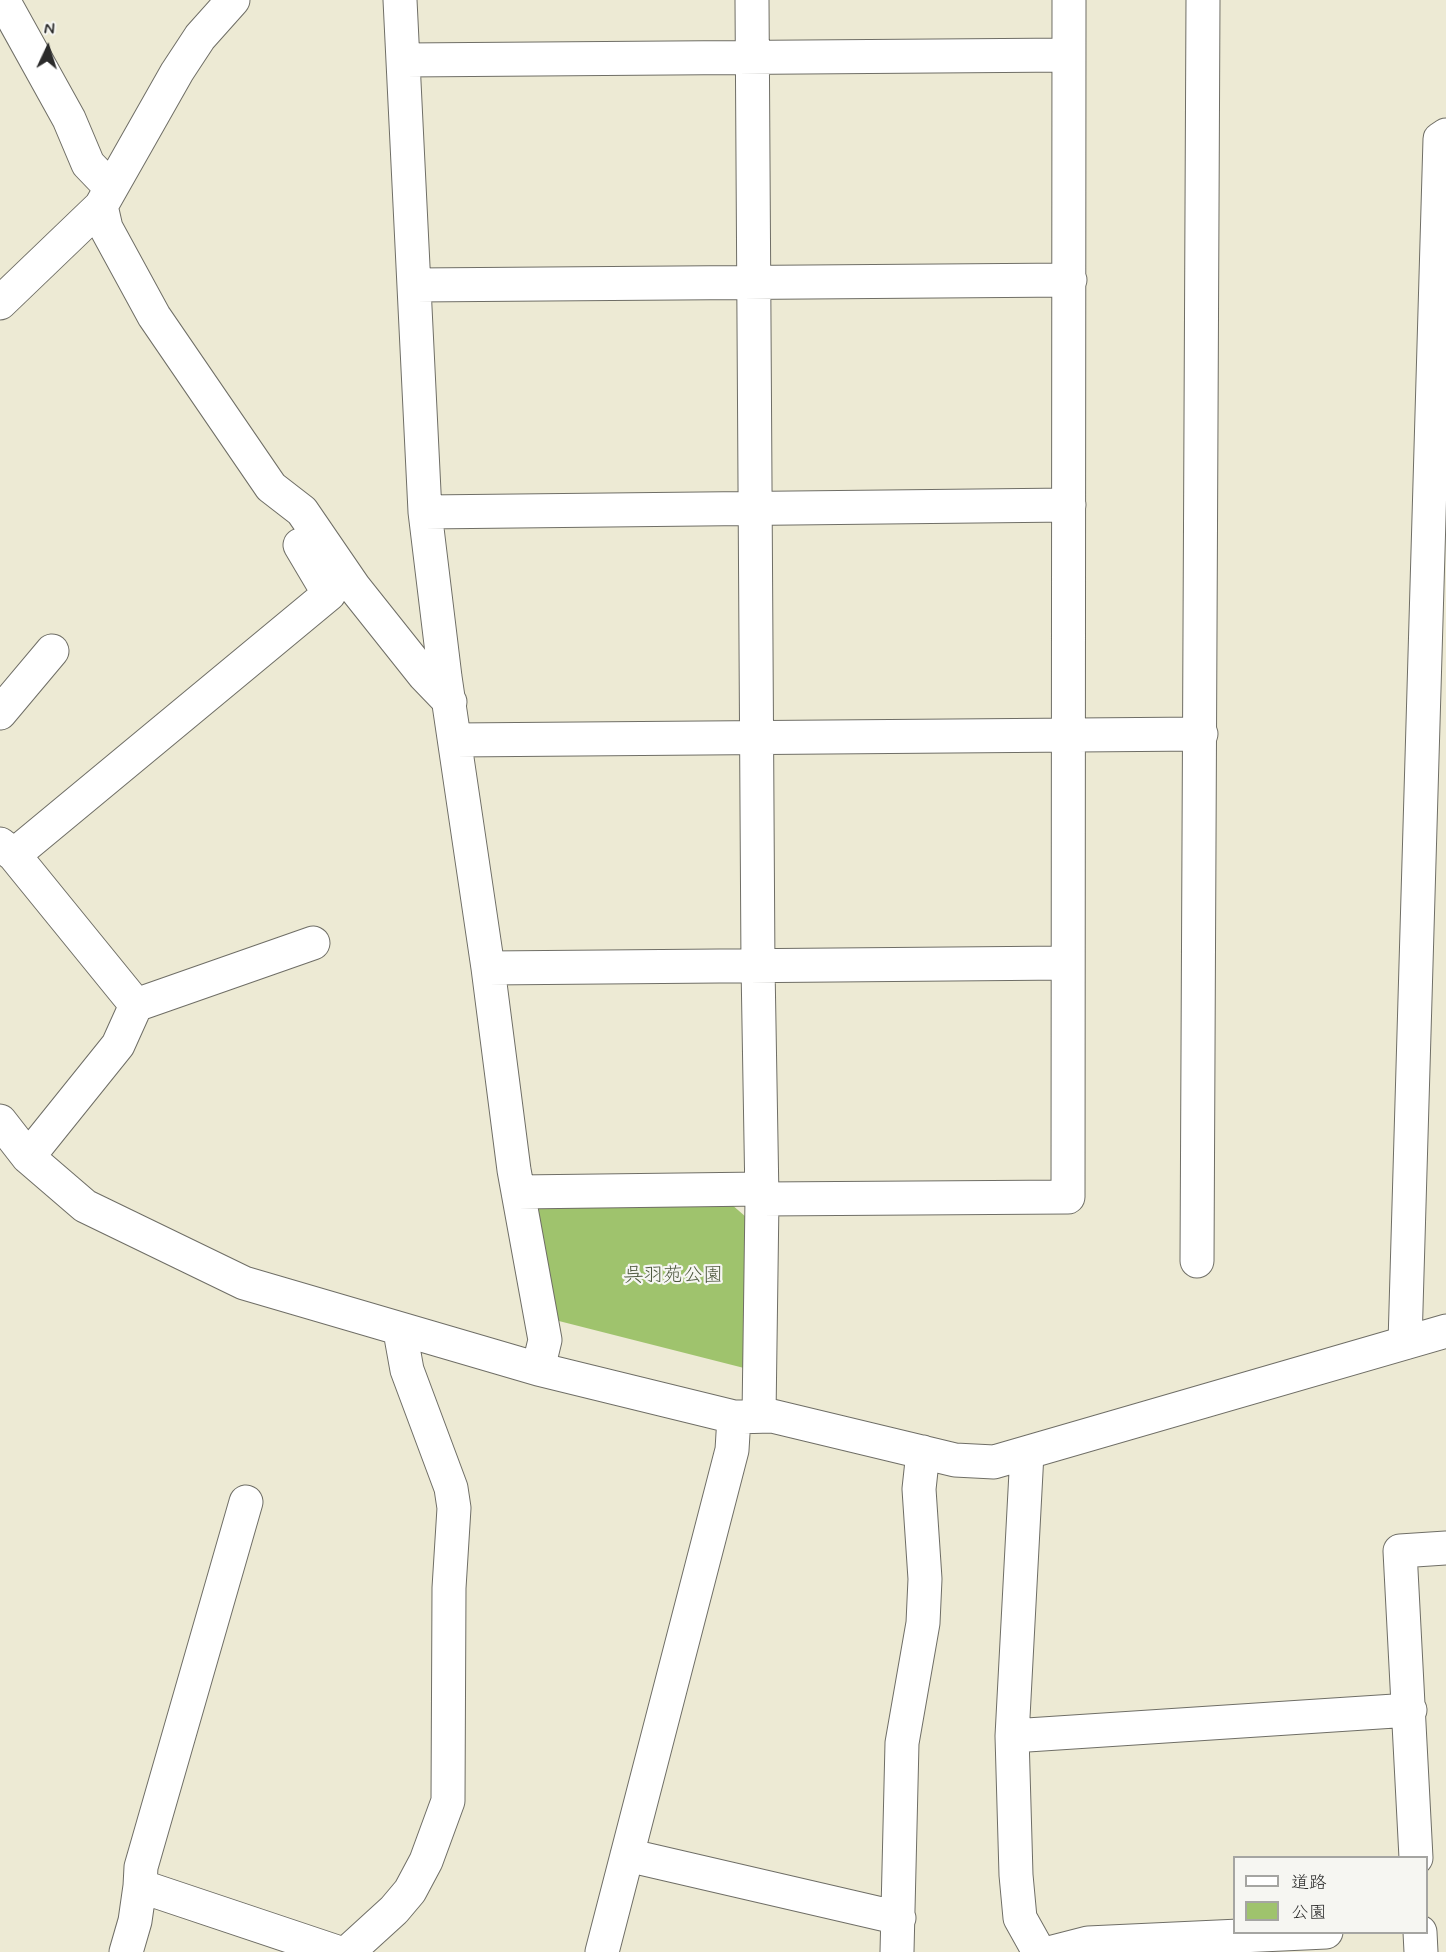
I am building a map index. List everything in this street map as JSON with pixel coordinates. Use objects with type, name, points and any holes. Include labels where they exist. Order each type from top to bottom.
[{"type":"street","points":[[3,0],[69,119],[88,164],[106,197],[106,228],[154,316],[272,487],[283,520],[329,594],[7,850],[136,1005]]},
{"type":"street","points":[[0,303],[106,197],[177,72],[200,37],[233,0]]},
{"type":"street","points":[[400,0],[405,60],[425,512],[518,1192],[545,1340],[538,1369]]},
{"type":"street","points":[[602,1952],[732,1449],[747,1417],[762,1194],[758,966],[756,281],[752,0]]},
{"type":"street","points":[[518,1192],[1068,1197],[1069,0]]},
{"type":"street","points":[[1197,1261],[1203,0]]},
{"type":"street","points":[[405,60],[1069,55]]},
{"type":"street","points":[[1405,1344],[1434,749],[1440,400],[1440,139],[1446,135]]},
{"type":"street","points":[[415,285],[1070,280]]},
{"type":"street","points":[[272,487],[302,511],[354,587],[424,675],[450,702]]},
{"type":"street","points":[[425,512],[1069,505]]},
{"type":"street","points":[[0,713],[52,651]]},
{"type":"street","points":[[455,740],[1200,734]]},
{"type":"street","points":[[28,1157],[118,1045],[136,1005],[313,943]]},
{"type":"street","points":[[488,968],[1067,963]]},
{"type":"street","points":[[0,1121],[28,1157],[85,1206],[244,1283],[400,1331],[538,1369],[747,1417],[772,1416],[955,1460],[994,1462],[1446,1331]]},
{"type":"street","points":[[348,1952],[394,1910],[410,1891],[426,1861],[448,1801],[449,1588],[454,1508],[451,1488],[407,1370],[400,1331]]},
{"type":"street","points":[[897,1952],[902,1743],[923,1623],[925,1579],[919,1489],[923,1452]]},
{"type":"street","points":[[1027,1453],[1012,1736],[1016,1875],[1020,1918],[1039,1952]]},
{"type":"street","points":[[126,1952],[135,1922],[141,1867],[246,1502]]},
{"type":"street","points":[[1416,1856],[1400,1551],[1446,1548]]},
{"type":"street","points":[[1012,1736],[1410,1710]]},
{"type":"street","points":[[627,1855],[899,1918]]},
{"type":"street","points":[[140,1886],[337,1952]]},
{"type":"street","points":[[1053,1952],[1088,1943],[1283,1934]]},
{"type":"street","points":[[1420,1934],[1421,1952]]},
{"type":"green space","name":"呉羽苑公園","points":[[731,1204],[746,1217],[744,1368],[551,1319],[532,1212],[538,1205]]}]
